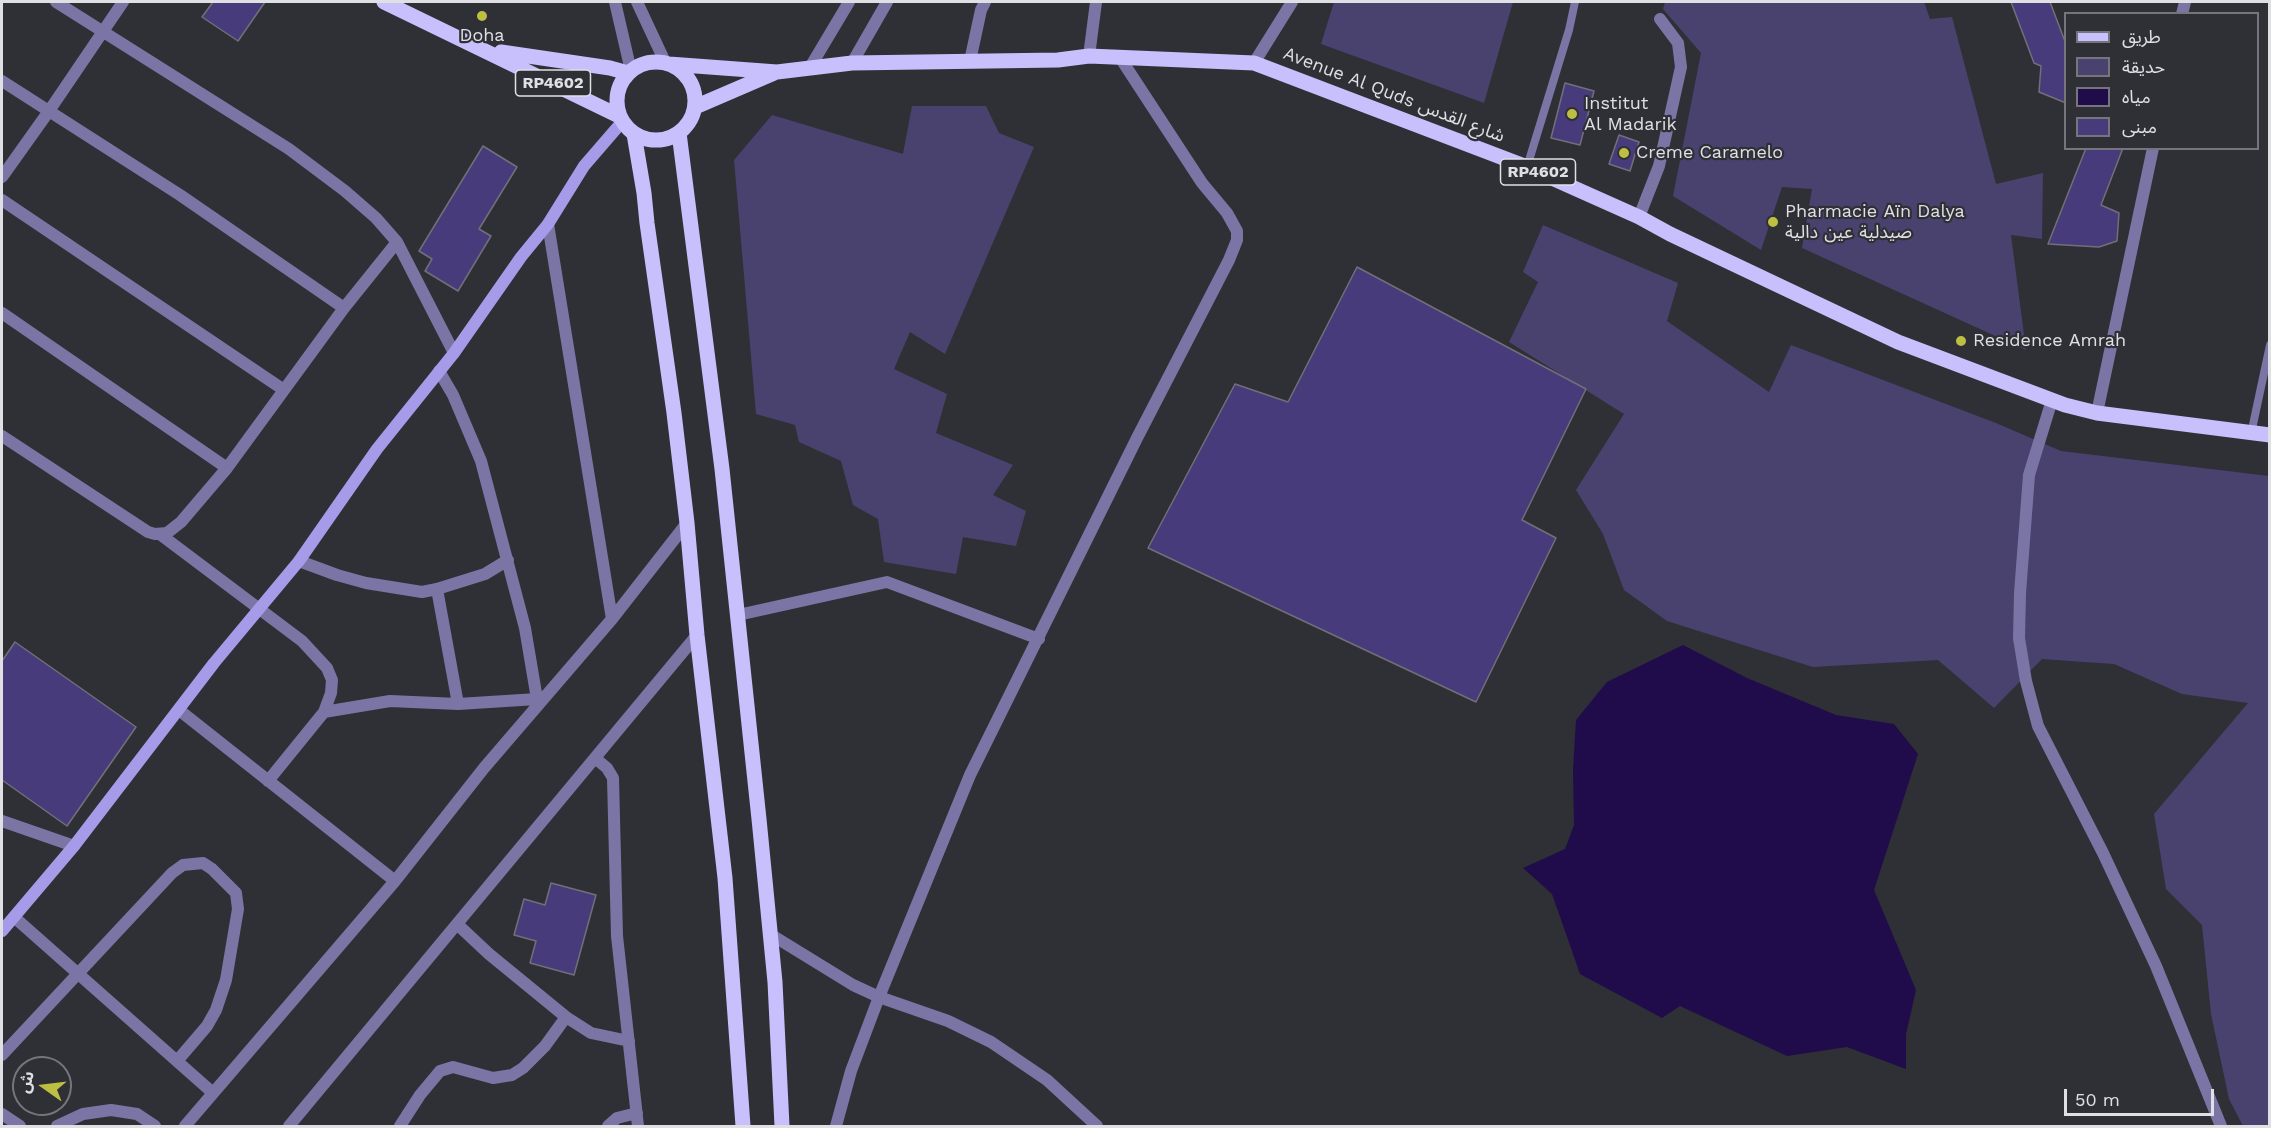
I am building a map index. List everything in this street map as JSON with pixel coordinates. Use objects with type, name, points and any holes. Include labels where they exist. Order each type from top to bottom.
[{"type":"main road","name":"RP4602","points":[[384,2],[487,50],[621,119],[634,134]]},
{"type":"main road","name":"RP4602","points":[[487,50],[630,72]]},
{"type":"main road","name":"Avenue Al Quds شارع القدس","points":[[668,64],[777,72],[852,63],[1058,60],[1089,56],[1254,63],[1527,167],[1638,217],[1898,342],[2052,400],[2097,413],[2270,435]]},
{"type":"main road","name":"RP4602","points":[[621,119],[616,101],[620,86],[630,72],[647,63],[668,64]]},
{"type":"main road","points":[[634,134],[649,140],[665,140],[680,133],[692,117],[693,89],[684,74],[668,64]]},
{"type":"main road","name":"Avenue Al Quds شارع القدس","points":[[694,107],[777,72]]},
{"type":"main road","points":[[680,133],[738,615],[770,934],[779,1039],[782,1126]]},
{"type":"main road","points":[[634,134],[668,365],[687,523],[697,635],[725,878],[743,1126]]},
{"type":"street","points":[[56,2],[289,149],[345,191],[376,218],[397,242],[454,353]]},
{"type":"street","points":[[2,177],[123,2]]},
{"type":"street","points":[[615,2],[630,72]]},
{"type":"street","points":[[637,2],[668,64]]},
{"type":"street","points":[[809,69],[849,2]]},
{"type":"street","points":[[852,63],[887,2]]},
{"type":"street","points":[[970,61],[981,10],[985,2]]},
{"type":"street","points":[[1089,56],[1096,2]]},
{"type":"street","points":[[1254,63],[1293,2]]},
{"type":"street","points":[[1638,217],[1659,166],[1682,67],[1678,43],[1660,19]]},
{"type":"street","points":[[836,1126],[851,1071],[879,997],[970,775],[1237,240],[1237,231],[1227,213],[1202,183],[1119,56]]},
{"type":"street","points":[[2,81],[180,195],[344,308]]},
{"type":"street","points":[[2,931],[74,846],[259,608],[299,561],[377,449],[454,353],[521,257],[548,224],[584,166],[621,119]]},
{"type":"street","points":[[2097,413],[2153,150]]},
{"type":"street","points":[[2,200],[284,390]]},
{"type":"street","points":[[548,224],[612,619]]},
{"type":"street","points":[[2,436],[148,532],[167,534],[181,522],[227,468],[344,308],[397,242]]},
{"type":"street","points":[[2,314],[227,468]]},
{"type":"street","points":[[440,371],[453,395],[481,461],[525,628],[539,700]]},
{"type":"street","points":[[2052,400],[2029,475],[2019,638],[2026,681],[2038,726],[2103,853],[2156,966],[2221,1126]]},
{"type":"street","points":[[185,1126],[394,881],[539,700],[612,619],[687,523]]},
{"type":"street","points":[[161,535],[302,641],[327,668],[332,680],[331,693],[324,712],[268,781]]},
{"type":"street","points":[[299,561],[366,583],[422,592],[437,590],[485,574],[508,560]]},
{"type":"street","points":[[738,615],[887,582],[1038,639]]},
{"type":"street","points":[[437,590],[458,704]]},
{"type":"street","points":[[289,1126],[697,635]]},
{"type":"street","points":[[324,712],[390,701],[458,704],[539,700]]},
{"type":"street","points":[[179,710],[394,881]]},
{"type":"street","points":[[595,758],[613,778],[617,936],[638,1126]]},
{"type":"street","points":[[2,821],[74,846]]},
{"type":"street","points":[[2,1055],[172,873],[183,865],[194,862],[203,863],[212,868],[236,893],[238,902],[230,959],[216,1010],[207,1026],[177,1061]]},
{"type":"street","points":[[14,916],[213,1093]]},
{"type":"street","points":[[457,924],[489,954],[566,1017],[591,1033],[629,1041]]},
{"type":"street","points":[[770,934],[834,974],[879,997],[948,1022],[991,1042],[1047,1080],[1097,1126]]},
{"type":"street","points":[[400,1126],[420,1095],[440,1071],[453,1067],[493,1078],[512,1075],[523,1068],[545,1046],[566,1017]]},
{"type":"street","points":[[57,1126],[83,1114],[111,1110],[137,1114],[154,1126]]},
{"type":"street","points":[[608,1126],[617,1118],[637,1113]]},
{"type":"street","points":[[2,1114],[20,1126]]},
{"type":"lane","points":[[1527,167],[1569,30],[1575,2]]},
{"type":"lane","points":[[2251,434],[2270,345]]},
{"type":"green space","points":[[1334,2],[1513,2],[1484,103],[1321,44]]},
{"type":"green space","points":[[1665,2],[1924,2],[1930,19],[1952,17],[1996,184],[2043,173],[2042,239],[2011,235],[2026,350],[1802,248],[1812,189],[1782,187],[1761,250],[1673,196],[1701,53],[1663,9]]},
{"type":"green space","points":[[912,106],[986,106],[999,133],[1034,147],[945,354],[910,332],[894,369],[947,394],[936,433],[1013,465],[993,495],[1026,511],[1016,546],[963,537],[956,574],[884,562],[878,519],[853,505],[841,461],[799,442],[795,425],[756,414],[734,160],[772,115],[903,154]]},
{"type":"green space","points":[[1543,225],[1678,283],[1667,321],[1769,392],[1791,345],[1996,423],[2061,451],[2269,476],[2269,1126],[2243,1126],[2229,1099],[2211,1014],[2202,925],[2166,889],[2154,814],[2248,703],[2182,694],[2114,664],[2042,659],[1994,708],[1938,660],[1813,667],[1667,621],[1624,590],[1603,534],[1576,490],[1624,414],[1509,342],[1538,282],[1523,272]]},
{"type":"water","points":[[1683,645],[1747,678],[1836,715],[1894,724],[1918,754],[1874,890],[1916,990],[1906,1034],[1906,1069],[1847,1047],[1787,1056],[1680,1006],[1662,1018],[1580,974],[1552,894],[1523,868],[1565,849],[1574,825],[1573,770],[1576,720],[1607,682]]},
{"type":"building","points":[[213,2],[265,2],[238,41],[202,17]]},
{"type":"building","points":[[2011,2],[2050,2],[2064,39],[2064,102],[2039,92],[2041,66],[2034,63]]},
{"type":"building","name":"Institut Al Madarik","points":[[1565,83],[1594,91],[1580,145],[1551,138]]},
{"type":"building","name":"Creme Caramelo","points":[[1619,135],[1639,142],[1630,171],[1609,164]]},
{"type":"building","points":[[483,146],[517,167],[479,229],[491,236],[458,291],[425,271],[432,259],[419,251]]},
{"type":"building","points":[[2085,150],[2122,150],[2101,205],[2119,213],[2117,241],[2099,247],[2048,244]]},
{"type":"building","points":[[1357,267],[1586,389],[1522,520],[1556,538],[1476,702],[1148,548],[1235,384],[1288,402]]},
{"type":"building","points":[[15,642],[136,727],[67,826],[2,780],[2,661]]},
{"type":"building","points":[[551,883],[596,895],[574,975],[530,963],[536,941],[514,935],[524,899],[545,905]]},
{"type":"place","name":"Doha","points":[[482,16]]},
{"type":"place","name":"Institut Al Madarik","points":[[1572,114]]},
{"type":"place","name":"Creme Caramelo","points":[[1624,153]]},
{"type":"place","name":"Pharmacie Aïn Dalya صيدلية عين دالية","points":[[1773,222]]},
{"type":"place","name":"Residence Amrah","points":[[1961,341]]}]
